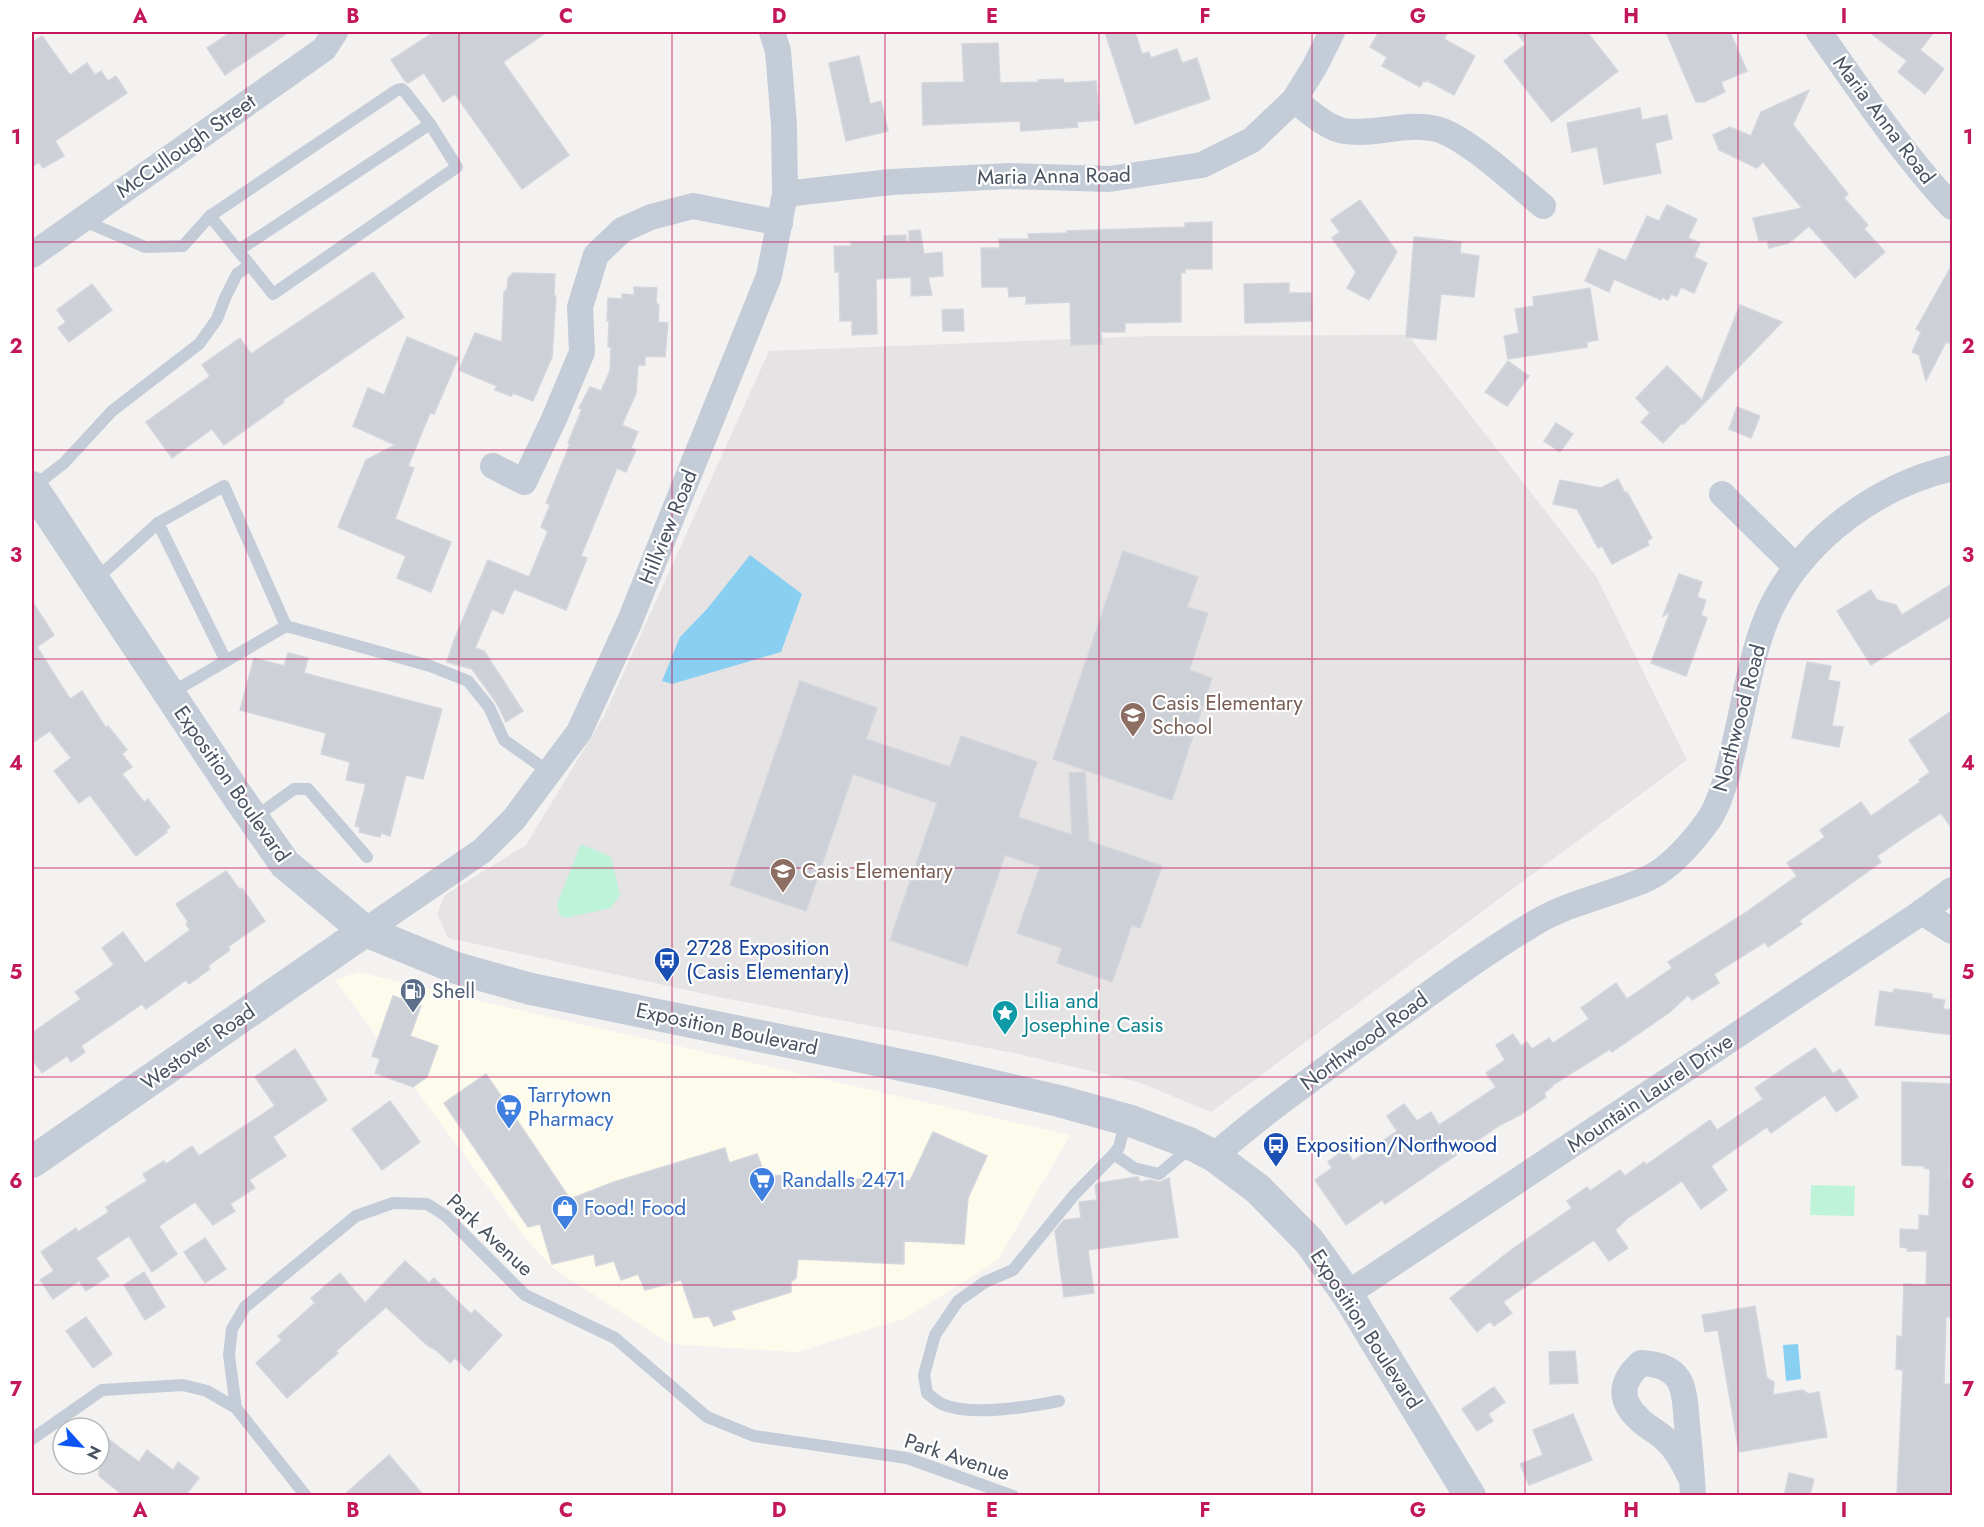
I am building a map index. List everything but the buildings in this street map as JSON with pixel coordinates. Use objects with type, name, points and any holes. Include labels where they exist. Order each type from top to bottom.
[{"type":"street","name":"McCullough Street","points":[[32,255],[324,49],[335,32]]},
{"type":"street","name":"Hillview Road","points":[[366,931],[482,851],[514,819],[579,732],[629,623],[769,276],[785,194],[778,51],[772,32]]},
{"type":"street","name":"Maria Anna Road","points":[[785,194],[891,182],[1009,176],[1109,179],[1202,165],[1252,140],[1294,100],[1316,66],[1332,32]]},
{"type":"street","name":"Maria Anna Road","points":[[1819,32],[1895,140],[1931,185],[1953,207]]},
{"type":"street","points":[[1294,100],[1321,121],[1343,130],[1364,132],[1405,126],[1440,130],[1471,147],[1543,206]]},
{"type":"street","points":[[493,466],[524,482],[582,352],[580,308],[596,255],[622,230],[651,217],[693,206],[780,224]]},
{"type":"street","name":"Northwood Road","points":[[1201,1150],[1259,1116],[1495,947],[1550,913],[1645,880],[1682,853],[1708,822],[1725,782],[1757,645],[1774,603],[1796,566],[1830,531],[1880,496],[1931,473],[1953,468]]},
{"type":"street","name":"Exposition Boulevard","points":[[32,488],[285,864],[366,931],[456,968],[531,989],[935,1072],[1126,1119],[1201,1150],[1258,1189],[1309,1241],[1347,1294],[1470,1496]]},
{"type":"street","points":[[1722,494],[1796,566]]},
{"type":"street","name":"Mountain Laurel Drive","points":[[1347,1294],[1953,890]]},
{"type":"street","points":[[1922,912],[1953,931]]},
{"type":"street","name":"Westover Road","points":[[32,1162],[366,931]]},
{"type":"street","points":[[1641,1363],[1657,1364],[1674,1373],[1684,1388],[1693,1488],[1678,1454],[1664,1438],[1637,1418],[1628,1405],[1624,1392],[1629,1375],[1641,1363]]},
{"type":"street","points":[[1637,1418],[1652,1423],[1666,1416],[1676,1402],[1679,1390],[1674,1373]]},
{"type":"lane","points":[[81,220],[145,247],[183,246],[210,216],[397,90],[402,89],[457,166],[273,294],[210,216]]},
{"type":"lane","points":[[239,250],[429,124]]},
{"type":"lane","points":[[32,488],[64,463],[112,411],[199,345],[217,319],[237,274],[250,265]]},
{"type":"lane","points":[[94,580],[158,523],[224,486],[286,626]]},
{"type":"lane","points":[[158,523],[226,661]]},
{"type":"lane","points":[[169,694],[286,626],[430,666],[468,681],[489,707],[504,740],[549,772]]},
{"type":"lane","points":[[253,819],[294,789],[309,789],[367,857]]},
{"type":"lane","points":[[1059,1401],[1027,1407],[959,1410],[941,1404],[927,1393],[924,1375],[934,1335],[958,1301],[985,1282],[1014,1270],[1074,1195],[1114,1154],[1119,1147],[1126,1119]]},
{"type":"lane","points":[[1114,1154],[1134,1168],[1159,1174],[1183,1154],[1201,1150]]},
{"type":"lane","name":"Park Avenue","points":[[236,1408],[229,1355],[232,1329],[245,1307],[356,1216],[393,1203],[427,1204],[446,1216],[525,1295],[615,1338],[707,1417],[754,1436],[907,1458],[1013,1496]]},
{"type":"lane","points":[[32,1439],[102,1390],[183,1385],[207,1391],[236,1408],[306,1496]]},
{"type":"shaded area","name":"Casis Elementary School","points":[[1408,335],[1596,576],[1687,760],[1211,1112],[1138,1082],[1014,1053],[723,998],[448,938],[437,914],[445,895],[526,845],[604,716],[769,351],[1150,336]]},
{"type":"shaded area","points":[[359,972],[1070,1135],[998,1260],[906,1318],[797,1352],[670,1344],[554,1269],[526,1239],[335,980]]},
{"type":"green space","points":[[581,844],[611,857],[620,895],[611,908],[565,918],[559,914],[557,904]]},
{"type":"green space","points":[[1811,1185],[1855,1186],[1854,1216],[1810,1215]]},
{"type":"water","points":[[750,555],[802,594],[781,652],[672,684],[662,681],[680,637],[707,609]]},
{"type":"water","points":[[1798,1344],[1801,1379],[1786,1381],[1783,1345]]},
{"type":"place","name":"Casis Elementary School","points":[[1133,738]]},
{"type":"place","name":"Casis Elementary","points":[[783,894]]},
{"type":"place","name":"2728 Exposition (Casis Elementary)","points":[[667,983]]},
{"type":"place","name":"Shell","points":[[413,1014]]},
{"type":"place","name":"Lilia and Josephine Casis","points":[[1005,1036]]},
{"type":"place","name":"Tarrytown Pharmacy","points":[[509,1130]]},
{"type":"place","name":"Exposition/Northwood","points":[[1276,1168]]},
{"type":"place","name":"Randalls 2471","points":[[762,1203]]},
{"type":"place","name":"Food! Food","points":[[565,1231]]}]
